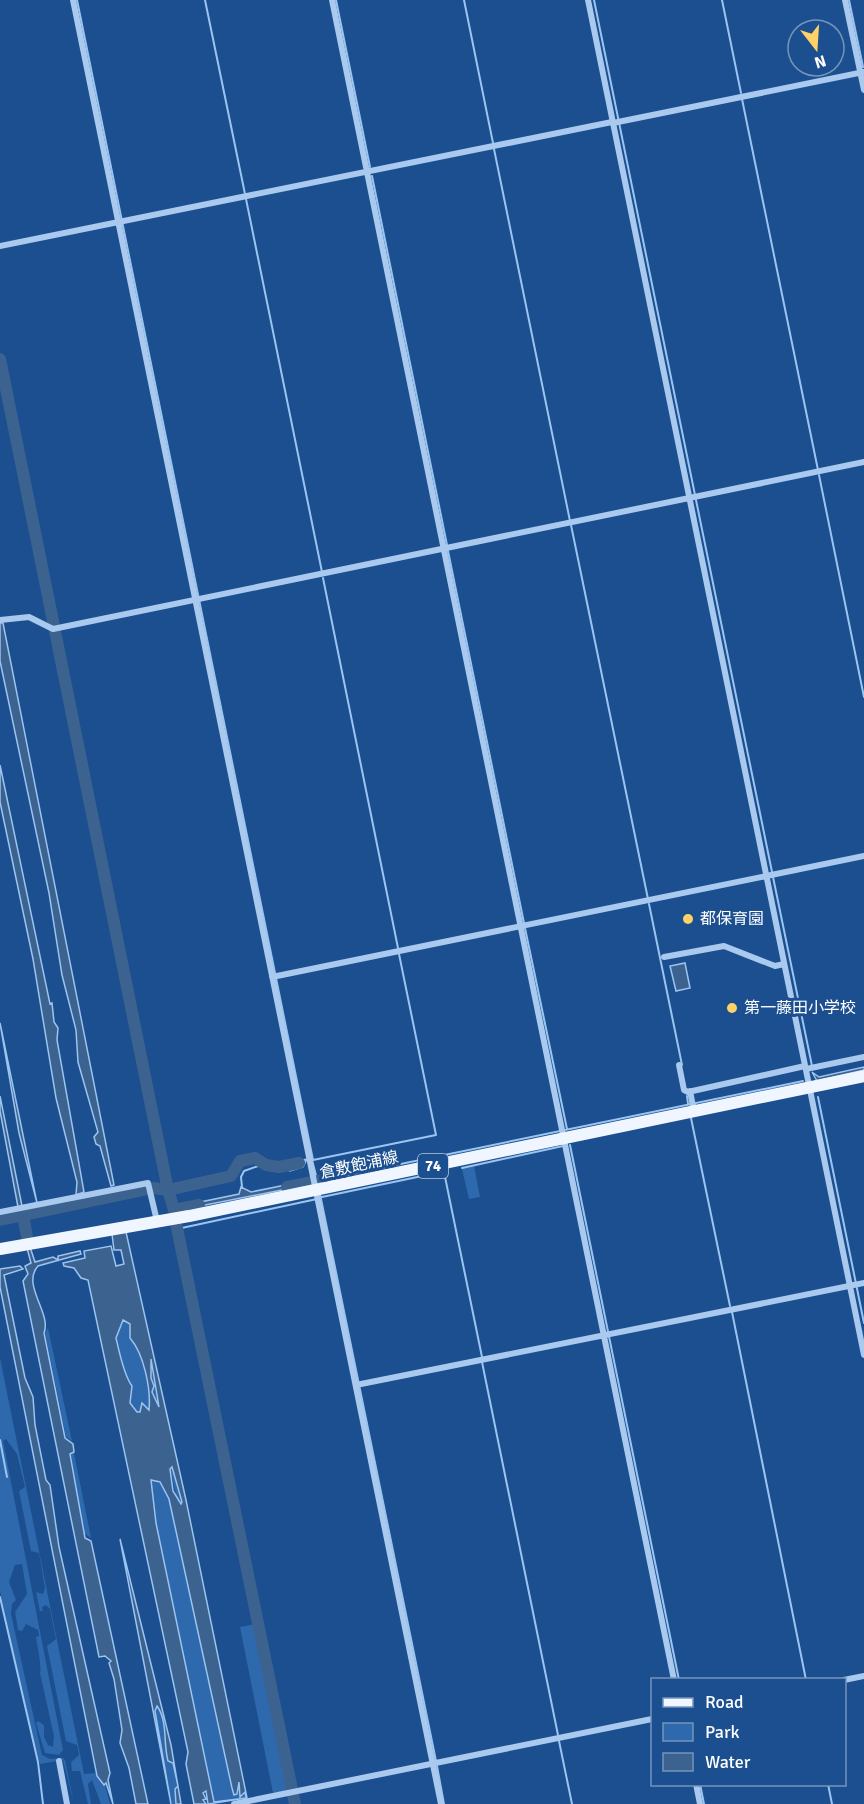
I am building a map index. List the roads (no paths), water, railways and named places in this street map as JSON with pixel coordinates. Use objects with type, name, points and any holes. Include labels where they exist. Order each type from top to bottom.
[{"type":"main road","name":"倉敷飽浦線","points":[[0,1249],[316,1190],[693,1106],[810,1088],[864,1076]]},
{"type":"street","points":[[73,0],[198,599],[310,1161],[359,1384],[441,1804]]},
{"type":"street","points":[[332,0],[563,1134],[607,1334],[674,1678]]},
{"type":"street","points":[[588,0],[616,122],[689,499],[784,964],[809,1067],[810,1088],[857,1285],[864,1355]]},
{"type":"street","points":[[845,0],[864,90]]},
{"type":"street","points":[[0,246],[862,72]]},
{"type":"street","points":[[0,620],[29,617],[56,628],[864,462]]},
{"type":"street","points":[[272,976],[864,856]]},
{"type":"street","points":[[664,957],[724,946],[775,966],[784,964]]},
{"type":"street","points":[[679,1065],[684,1090],[690,1091],[864,1057]]},
{"type":"street","points":[[690,1091],[693,1106]]},
{"type":"street","points":[[0,1212],[148,1183],[157,1221]]},
{"type":"street","points":[[359,1384],[857,1285]]},
{"type":"street","points":[[846,1680],[864,1676]]},
{"type":"street","points":[[235,1804],[273,1800],[293,1793],[651,1719]]},
{"type":"street","points":[[59,1761],[67,1804]]},
{"type":"street","points":[[696,1786],[700,1804]]},
{"type":"water","points":[[0,623],[3,623],[114,1185],[111,1186],[100,1146],[96,1144],[94,1137],[98,1132],[78,1062],[76,1030],[62,975],[49,893],[0,661]]},
{"type":"water","points":[[0,765],[50,1004],[52,1003],[54,1022],[58,1028],[57,1040],[84,1192],[76,1195],[77,1182],[56,1098],[33,959],[0,802]]},
{"type":"water","points":[[685,963],[690,988],[676,991],[670,966]]},
{"type":"water","points":[[0,1023],[37,1203],[19,1133]]},
{"type":"water","points":[[864,1067],[864,1070],[817,1081],[812,1072],[819,1077]]},
{"type":"water","points":[[0,1096],[22,1206],[18,1207],[0,1111]]},
{"type":"water","points":[[307,1159],[303,1167],[290,1171],[285,1169],[283,1164]]},
{"type":"water","points":[[300,1182],[302,1186],[185,1209],[186,1205],[239,1194],[241,1187],[251,1192]]},
{"type":"water","points":[[126,1232],[186,1500],[247,1798],[208,1804],[206,1791],[203,1793],[206,1799],[203,1800],[206,1804],[194,1804],[186,1764],[188,1752],[88,1280],[81,1278],[74,1268],[64,1266],[63,1263],[85,1258],[84,1251],[111,1246],[116,1266],[124,1264],[121,1250],[114,1250],[112,1234]],"holes":[[[123,1320],[130,1324],[130,1338],[146,1372],[149,1410],[142,1403],[140,1412],[137,1412],[130,1403],[132,1386],[124,1370],[116,1338]],[[151,1359],[159,1407],[152,1392],[154,1386],[151,1378]],[[172,1467],[181,1504],[173,1491],[170,1469]],[[151,1480],[160,1482],[169,1499],[232,1788],[234,1795],[237,1794],[239,1782],[240,1797],[245,1792],[246,1798],[214,1802],[156,1523]]]},
{"type":"water","points":[[30,1247],[35,1262],[53,1257],[58,1260],[58,1256],[80,1251],[81,1254],[38,1266],[33,1282],[44,1317],[44,1333],[65,1438],[73,1444],[74,1452],[70,1454],[85,1538],[91,1541],[148,1804],[136,1804],[129,1768],[120,1743],[122,1730],[114,1679],[109,1663],[111,1661],[105,1656],[99,1657],[23,1281],[28,1274],[25,1266],[31,1263],[27,1248]]},
{"type":"water","points":[[20,1266],[23,1269],[4,1275],[25,1378],[33,1397],[35,1425],[46,1480],[50,1485],[59,1547],[110,1773],[108,1780],[113,1804],[106,1783],[104,1785],[97,1776],[0,1287],[0,1269]]},
{"type":"water","points":[[120,1539],[171,1745],[178,1785],[173,1763],[168,1761],[163,1718],[157,1706],[155,1711],[171,1804]]},
{"type":"water","points":[[178,1786],[181,1804],[176,1804],[175,1789]]},
{"type":"waterway","points":[[77,0],[275,973]]},
{"type":"waterway","points":[[205,0],[245,194]]},
{"type":"waterway","points":[[336,0],[370,167]]},
{"type":"waterway","points":[[464,0],[493,143]]},
{"type":"waterway","points":[[594,0],[695,495]]},
{"type":"waterway","points":[[722,0],[741,93]]},
{"type":"waterway","points":[[849,0],[863,67]]},
{"type":"waterway","points":[[742,99],[818,470]]},
{"type":"waterway","points":[[494,149],[570,521]]},
{"type":"waterway","points":[[372,176],[447,545]]},
{"type":"waterway","points":[[246,199],[322,572]]},
{"type":"waterway","points":[[0,359],[168,1190],[231,1176],[240,1161],[255,1158],[266,1165],[279,1167],[299,1163]]},
{"type":"waterway","points":[[819,475],[864,697]]},
{"type":"waterway","points":[[696,500],[772,872]]},
{"type":"waterway","points":[[571,525],[648,899]]},
{"type":"waterway","points":[[448,551],[524,923]]},
{"type":"waterway","points":[[323,578],[398,948]]},
{"type":"waterway","points":[[773,877],[812,1066]]},
{"type":"waterway","points":[[649,904],[682,1065]]},
{"type":"waterway","points":[[525,928],[567,1129]]},
{"type":"waterway","points":[[276,978],[313,1160],[436,1135],[399,954]]},
{"type":"waterway","points":[[318,1181],[803,1081]]},
{"type":"waterway","points":[[687,1096],[688,1104]]},
{"type":"waterway","points":[[818,1097],[864,1323]]},
{"type":"waterway","points":[[691,1118],[730,1306]]},
{"type":"waterway","points":[[570,1145],[679,1678]]},
{"type":"waterway","points":[[462,1168],[563,1146]]},
{"type":"waterway","points":[[312,1160],[318,1183]]},
{"type":"waterway","points":[[242,1187],[241,1177],[244,1171],[264,1164]]},
{"type":"waterway","points":[[322,1197],[446,1171]]},
{"type":"waterway","points":[[444,1172],[482,1357]]},
{"type":"waterway","points":[[287,1187],[318,1181]]},
{"type":"waterway","points":[[0,1220],[153,1188],[168,1190],[174,1210],[199,1205]]},
{"type":"waterway","points":[[320,1194],[436,1761]]},
{"type":"waterway","points":[[177,1229],[317,1199]]},
{"type":"waterway","points":[[23,1215],[27,1237]]},
{"type":"waterway","points":[[176,1223],[295,1804]]},
{"type":"waterway","points":[[732,1312],[806,1678]]},
{"type":"waterway","points":[[482,1362],[558,1735]]},
{"type":"waterway","points":[[0,1440],[7,1477]]},
{"type":"waterway","points":[[0,1597],[38,1762],[43,1804]]},
{"type":"waterway","points":[[559,1741],[572,1804]]},
{"type":"waterway","points":[[437,1766],[444,1804]]},
{"type":"waterway","points":[[700,1786],[704,1804]]},
{"type":"waterway","points":[[828,1786],[832,1804]]},
{"type":"place","name":"都保育園","points":[[688,919]]},
{"type":"place","name":"第一藤田小学校","points":[[732,1008]]}]
